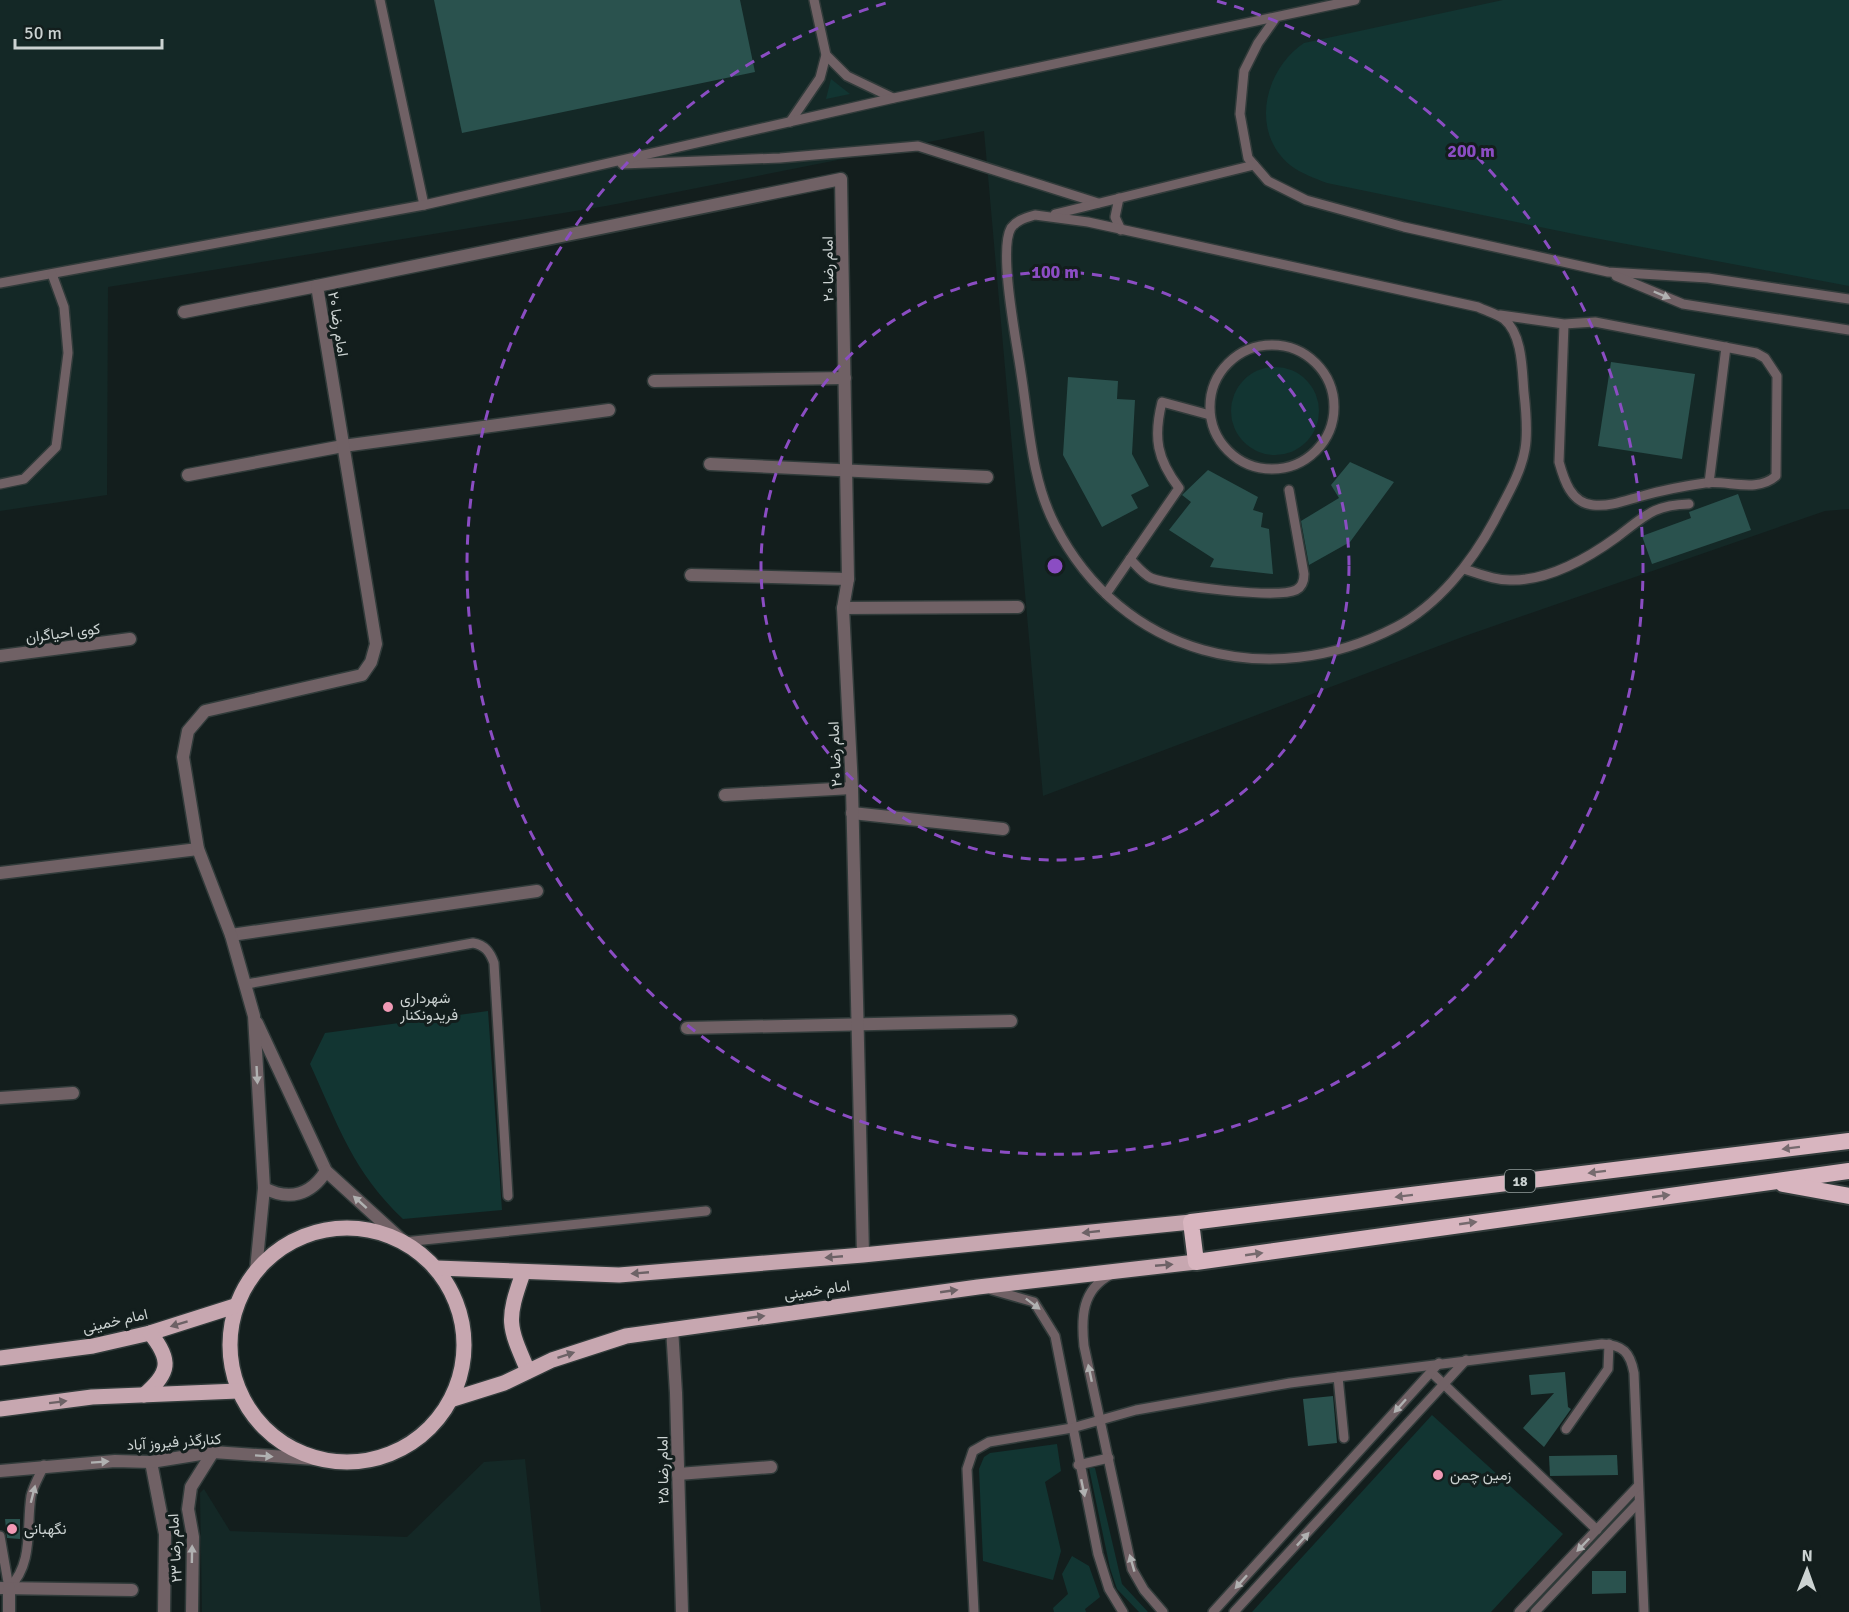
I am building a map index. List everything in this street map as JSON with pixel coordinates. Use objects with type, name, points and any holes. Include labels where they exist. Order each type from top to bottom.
[{"type":"highway","name":"18","points":[[1191,1222],[1849,1141]]},
{"type":"highway","name":"18","points":[[1196,1262],[1849,1171]]},
{"type":"highway","name":"18","points":[[1767,1181],[1849,1196]]},
{"type":"highway","points":[[1191,1222],[1196,1262]]},
{"type":"main road","name":"امام خمینی","points":[[437,1268],[619,1275],[863,1255],[1191,1222]]},
{"type":"main road","points":[[325,1229],[366,1229],[404,1242],[437,1268],[453,1291],[462,1318],[465,1354],[462,1373],[453,1399],[428,1431],[394,1453],[355,1463],[315,1459],[283,1444],[257,1421],[238,1391],[230,1364],[235,1306],[256,1270],[287,1243],[325,1229]]},
{"type":"main road","name":"امام خمینی","points":[[453,1399],[504,1383],[552,1360],[626,1336],[978,1287],[1196,1262]]},
{"type":"main road","points":[[523,1273],[513,1300],[510,1329],[528,1371]]},
{"type":"main road","name":"امام خمینی","points":[[0,1358],[93,1346],[150,1333],[235,1306]]},
{"type":"main road","points":[[144,1395],[159,1382],[166,1368],[163,1351],[150,1333]]},
{"type":"main road","points":[[0,1408],[92,1398],[238,1391]]},
{"type":"street","name":"امام رضا ۲۰","points":[[198,849],[183,757],[188,731],[194,721],[206,711],[362,675],[371,662],[376,644],[316,286],[841,179],[848,579],[843,608],[852,788],[863,1255]]},
{"type":"street","points":[[184,312],[316,286]]},
{"type":"street","points":[[654,381],[845,378]]},
{"type":"street","points":[[188,475],[343,446],[609,410]]},
{"type":"street","points":[[710,464],[987,477]]},
{"type":"street","points":[[691,575],[848,579]]},
{"type":"street","points":[[843,608],[1018,607]]},
{"type":"street","name":"کوی احیاگران","points":[[0,656],[130,639]]},
{"type":"street","points":[[725,795],[852,788]]},
{"type":"street","points":[[852,813],[1003,829]]},
{"type":"street","points":[[0,873],[198,849],[231,935],[247,984],[254,1016],[264,1188],[256,1270]]},
{"type":"street","points":[[231,935],[537,891]]},
{"type":"street","points":[[254,1016],[326,1171],[404,1242]]},
{"type":"street","points":[[687,1028],[1011,1021]]},
{"type":"street","points":[[0,1098],[73,1093]]},
{"type":"street","points":[[264,1188],[281,1194],[299,1194],[315,1185],[326,1171]]},
{"type":"street","name":"امام رضا ۲۵","points":[[672,1328],[682,1612]]},
{"type":"street","name":"کنارگذر فیروز آباد","points":[[0,1472],[115,1461],[151,1462],[213,1452],[315,1459]]},
{"type":"street","name":"امام رضا ۲۳","points":[[192,1612],[193,1537],[188,1509],[191,1487],[213,1452]]},
{"type":"street","name":"امام رضا ۲۳","points":[[151,1462],[165,1534],[164,1612]]},
{"type":"street","points":[[678,1474],[771,1467]]},
{"type":"street","points":[[9,1612],[5,1588],[132,1590]]},
{"type":"lane","points":[[380,0],[424,205]]},
{"type":"lane","points":[[790,122],[820,78],[826,55],[814,0]]},
{"type":"lane","points":[[0,283],[424,205],[894,98],[1275,19],[1350,1]]},
{"type":"lane","points":[[1275,19],[1258,43],[1244,71],[1240,114],[1248,158],[1268,181],[1306,200],[1404,227],[1608,272],[1708,278],[1849,300]]},
{"type":"lane","points":[[826,55],[847,76],[894,98]]},
{"type":"lane","points":[[599,165],[780,158],[918,146],[1098,203]]},
{"type":"lane","points":[[1050,215],[1254,165]]},
{"type":"lane","points":[[1119,198],[1115,217],[1121,230]]},
{"type":"lane","points":[[1035,215],[1050,215],[1121,230],[1478,307],[1505,320],[1517,339],[1526,410],[1525,449],[1512,486],[1490,529],[1464,569],[1427,605],[1398,626],[1362,641],[1318,654],[1272,659],[1231,657],[1188,647],[1152,630],[1095,585],[1053,523],[1036,474],[1007,269],[1007,248],[1009,232],[1017,221],[1035,215]]},
{"type":"lane","points":[[1608,272],[1683,304],[1849,330]]},
{"type":"lane","points":[[0,484],[24,478],[56,447],[68,353],[64,307],[52,274]]},
{"type":"lane","points":[[1491,313],[1564,324],[1595,322],[1756,353],[1765,358],[1777,376],[1776,477],[1762,485],[1709,483],[1676,488],[1616,504],[1592,506],[1576,498],[1565,484],[1559,462],[1564,324]]},
{"type":"lane","points":[[1275,345],[1296,350],[1312,360],[1325,375],[1332,393],[1334,412],[1329,431],[1319,448],[1304,460],[1286,468],[1266,469],[1248,464],[1230,453],[1216,435],[1210,415],[1211,393],[1220,374],[1234,358],[1253,348],[1275,345]]},
{"type":"lane","points":[[1709,483],[1726,347]]},
{"type":"lane","points":[[1106,594],[1179,488],[1167,472],[1158,449],[1157,420],[1162,402],[1210,415]]},
{"type":"lane","points":[[1130,560],[1149,577],[1178,585],[1247,591],[1284,592],[1297,589],[1303,582],[1304,574],[1289,490]]},
{"type":"lane","points":[[1464,569],[1493,579],[1513,580],[1544,576],[1586,556],[1617,537],[1639,517],[1669,505],[1689,504]]},
{"type":"lane","points":[[247,984],[473,944],[482,945],[490,953],[494,963],[508,1196]]},
{"type":"lane","points":[[404,1242],[706,1211]]},
{"type":"lane","points":[[1122,1269],[1097,1282],[1084,1308],[1084,1346],[1132,1569],[1144,1590],[1163,1612]]},
{"type":"lane","points":[[978,1287],[1034,1302],[1045,1316],[1055,1336],[1078,1465],[1098,1554],[1109,1589],[1123,1612]]},
{"type":"lane","points":[[974,1612],[967,1469],[973,1451],[989,1442],[1071,1428],[1136,1410],[1338,1377],[1609,1344],[1616,1345],[1624,1351],[1632,1361],[1634,1373],[1644,1612]]},
{"type":"lane","points":[[1566,1429],[1608,1369],[1609,1344]]},
{"type":"lane","points":[[1234,1612],[1466,1360]]},
{"type":"lane","points":[[1213,1612],[1439,1363]]},
{"type":"lane","points":[[1431,1372],[1597,1530]]},
{"type":"lane","points":[[1338,1377],[1344,1438]]},
{"type":"lane","points":[[1078,1465],[1109,1458]]},
{"type":"lane","points":[[0,1536],[5,1588],[21,1577],[29,1540],[31,1494],[44,1466]]},
{"type":"lane","points":[[1519,1612],[1637,1487]]},
{"type":"lane","points":[[1326,1488],[1339,1499]]},
{"type":"lane","points":[[1535,1612],[1638,1503]]},
{"type":"lane","points":[[1267,1553],[1280,1564]]},
{"type":"shaded area","points":[[0,0],[1849,0],[1849,509],[1825,511],[1465,636],[1043,796],[984,131],[606,206],[108,287],[107,495],[0,511]]},
{"type":"shaded area","points":[[1503,0],[1849,0],[1849,286],[1584,236],[1327,183],[1308,176],[1290,165],[1277,151],[1269,135],[1266,118],[1267,101],[1280,68],[1304,43]]},
{"type":"shaded area","points":[[831,79],[850,94],[826,99]]},
{"type":"shaded area","points":[[1275,367],[1292,371],[1306,380],[1315,394],[1319,411],[1315,428],[1306,442],[1292,451],[1275,455],[1258,451],[1244,442],[1235,428],[1231,411],[1235,394],[1244,380],[1258,371]]},
{"type":"shaded area","points":[[488,1011],[502,1210],[403,1219],[371,1184],[348,1147],[310,1064],[325,1033]]},
{"type":"shaded area","name":"زمین چمن","points":[[1432,1415],[1563,1534],[1491,1612],[1252,1612]]},
{"type":"shaded area","points":[[1057,1444],[1061,1471],[1045,1482],[1061,1551],[1053,1580],[983,1561],[979,1469],[984,1457],[990,1453]]},
{"type":"shaded area","points":[[525,1459],[541,1612],[202,1612],[200,1493],[204,1489],[230,1531],[407,1537],[484,1462]]},
{"type":"shaded area","points":[[1089,1468],[1095,1468],[1122,1584],[1148,1612],[1139,1612],[1117,1589],[1110,1568]]},
{"type":"shaded area","points":[[1072,1556],[1089,1566],[1100,1597],[1085,1609],[1086,1612],[1054,1612],[1053,1608],[1068,1594],[1062,1574]]},
{"type":"building","points":[[434,0],[740,0],[755,72],[462,133]]},
{"type":"building","points":[[1611,362],[1695,374],[1682,459],[1598,446]]},
{"type":"building","points":[[1068,377],[1118,381],[1117,399],[1135,400],[1132,454],[1149,486],[1131,495],[1138,508],[1102,527],[1063,455]]},
{"type":"building","points":[[1350,462],[1394,482],[1350,542],[1309,565],[1301,521],[1339,498],[1331,485]]},
{"type":"building","points":[[1208,470],[1258,497],[1253,510],[1263,513],[1261,527],[1269,529],[1273,574],[1210,567],[1214,559],[1169,530],[1191,502],[1182,495]]},
{"type":"building","points":[[1738,494],[1751,530],[1652,564],[1642,536],[1691,518],[1689,512]]},
{"type":"building","points":[[1565,1372],[1568,1407],[1571,1409],[1544,1447],[1523,1428],[1554,1393],[1531,1395],[1529,1375]]},
{"type":"building","points":[[1333,1396],[1337,1443],[1308,1446],[1303,1399]]},
{"type":"building","points":[[1617,1455],[1618,1475],[1550,1476],[1549,1456]]},
{"type":"building","name":"نگهبانی","points":[[5,1519],[20,1519],[20,1539],[7,1538]]},
{"type":"building","points":[[1592,1571],[1626,1571],[1626,1593],[1592,1594]]},
{"type":"place","name":"شهرداری فریدونکنار","points":[[388,1007]]},
{"type":"place","name":"زمین چمن","points":[[1438,1475]]},
{"type":"place","name":"نگهبانی","points":[[12,1529]]}]
